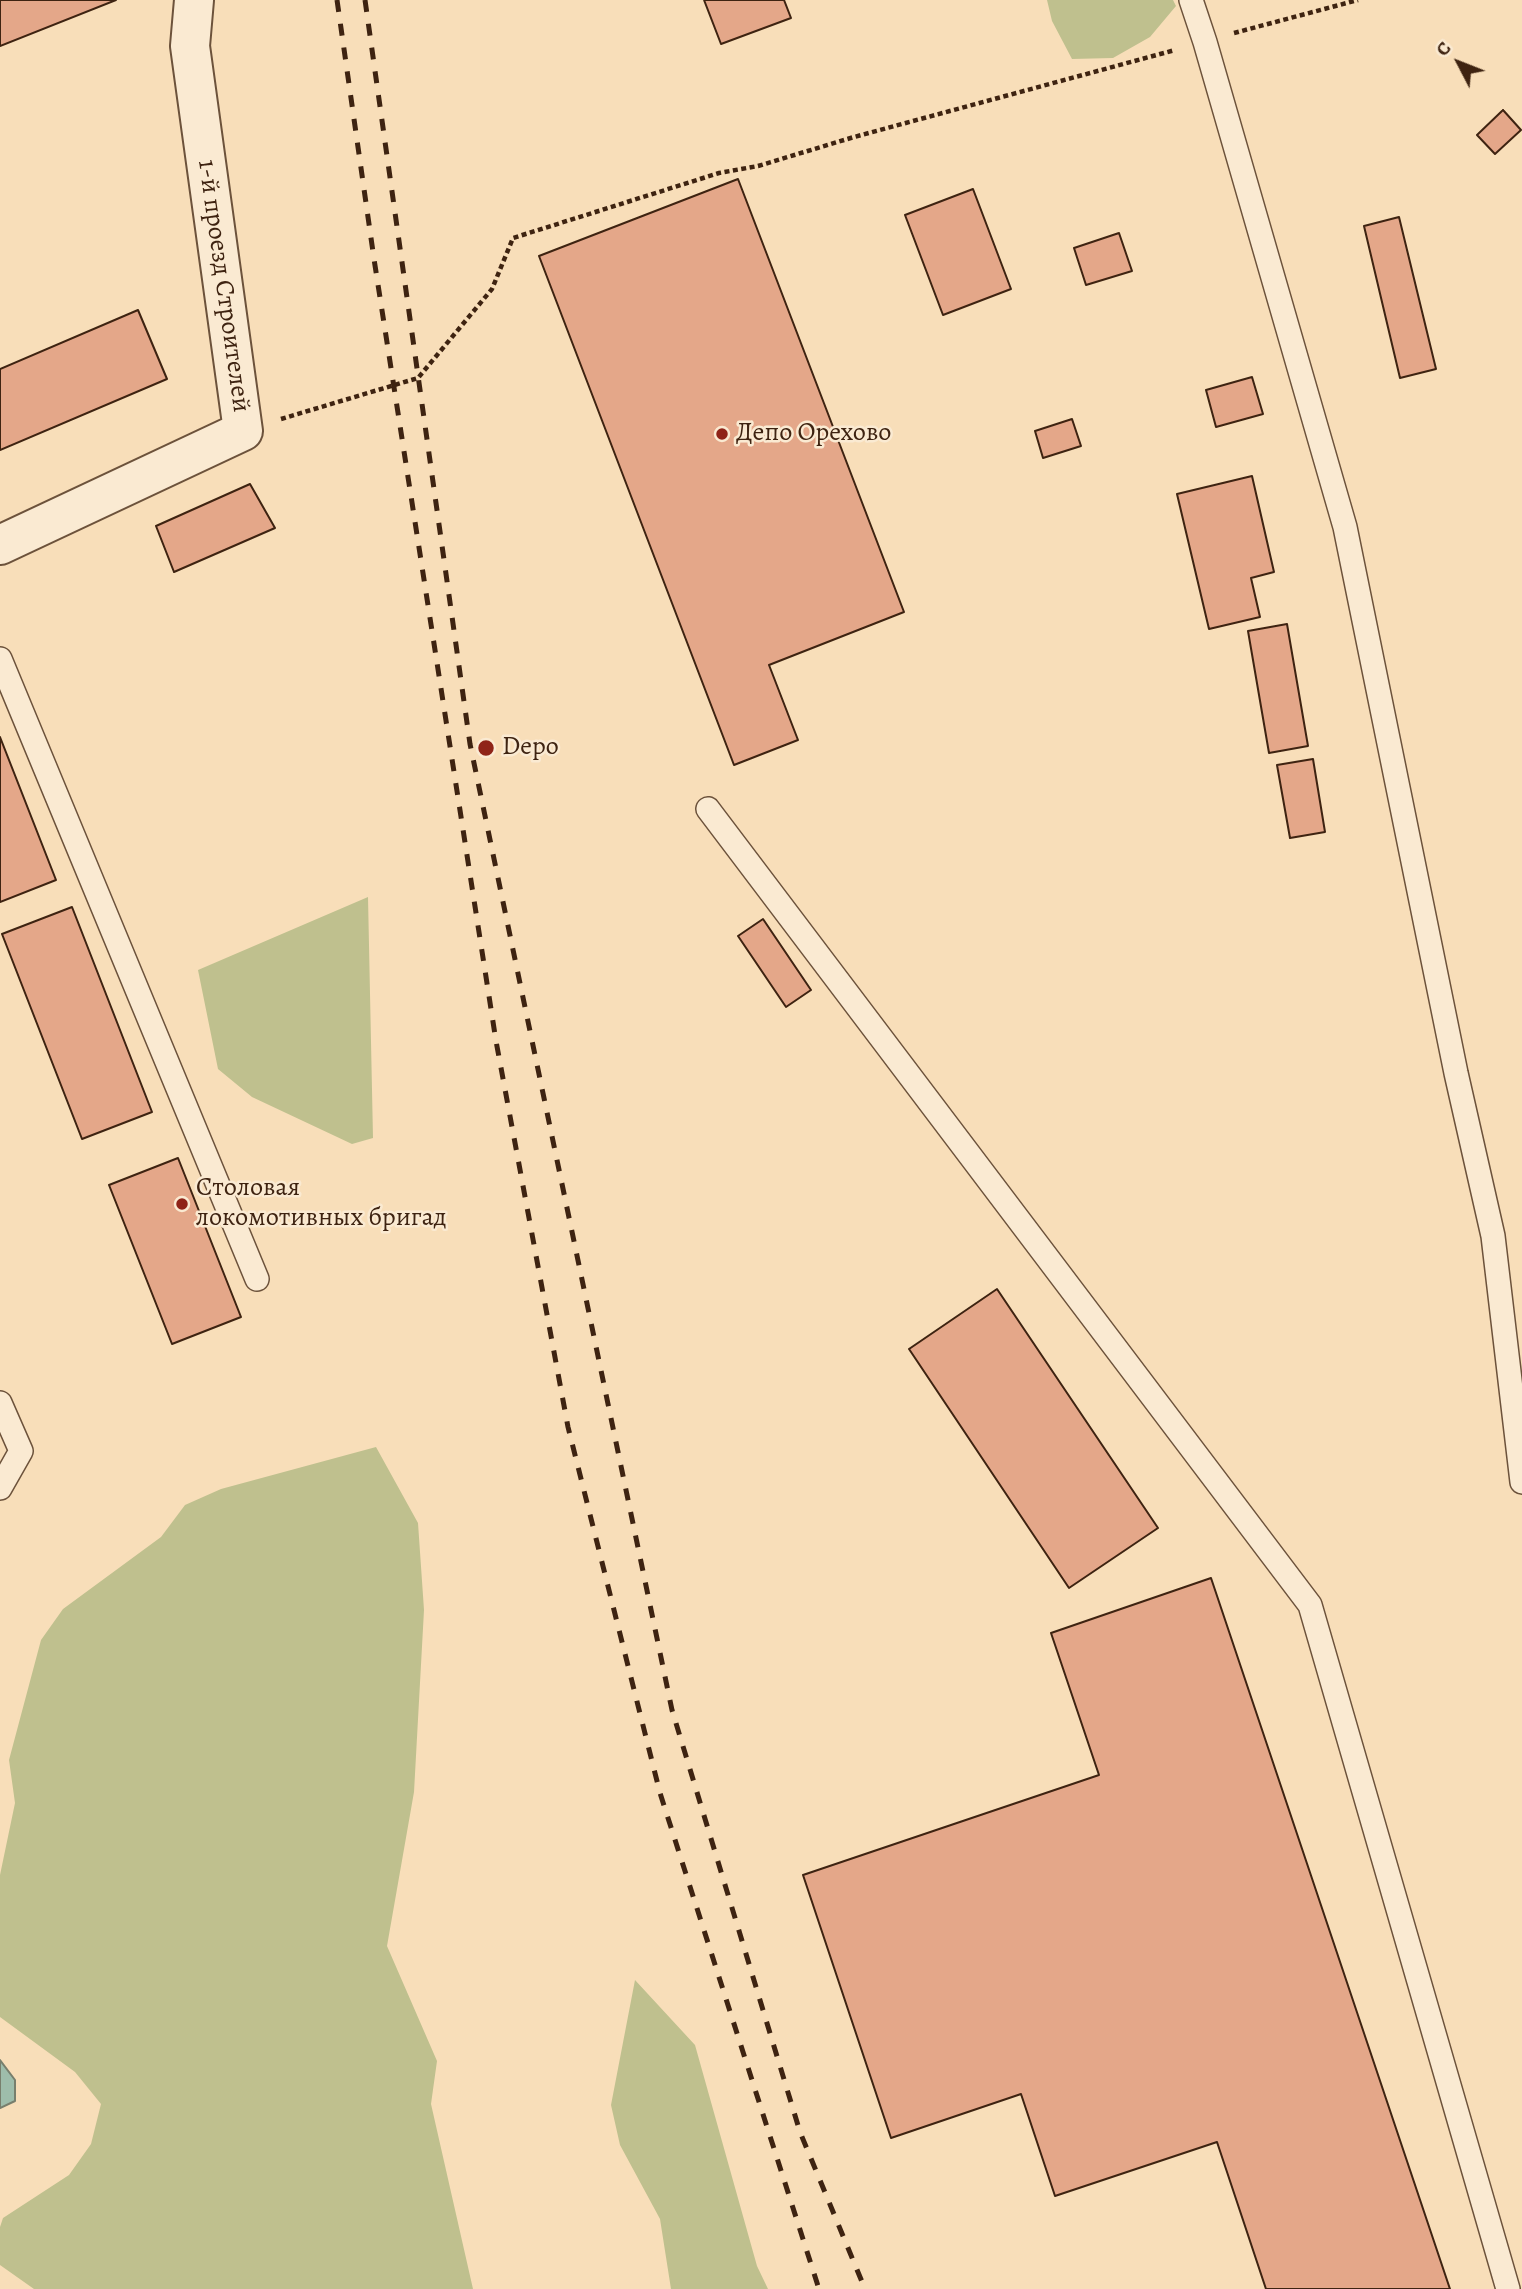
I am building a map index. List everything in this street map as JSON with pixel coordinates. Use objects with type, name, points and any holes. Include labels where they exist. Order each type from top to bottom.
[{"type":"street","name":"1-й проезд Строителей","points":[[0,545],[243,431],[190,46],[194,0]]},
{"type":"lane","points":[[1191,0],[1345,527],[1456,1073],[1493,1236],[1522,1482]]},
{"type":"lane","points":[[0,659],[257,1279]]},
{"type":"lane","points":[[708,808],[1310,1605],[1508,2289],[1522,2286]]},
{"type":"lane","points":[[0,1403],[21,1451],[0,1488]]},
{"type":"path","points":[[243,431],[418,378],[492,289],[513,238],[719,173],[758,166],[854,137],[1205,42],[1275,20],[1358,0]]},
{"type":"green space","points":[[1047,0],[1173,0],[1176,6],[1150,37],[1113,58],[1072,59],[1052,21]]},
{"type":"green space","points":[[368,897],[373,1138],[352,1144],[252,1097],[218,1069],[198,970]]},
{"type":"green space","points":[[376,1447],[418,1523],[424,1610],[414,1792],[387,1946],[437,2061],[431,2104],[473,2289],[34,2289],[0,2265],[0,2227],[3,2218],[69,2175],[91,2144],[101,2104],[75,2072],[0,2017],[0,1875],[15,1803],[9,1760],[41,1640],[63,1609],[161,1537],[185,1505],[221,1489]]},
{"type":"green space","points":[[635,1980],[695,2045],[757,2266],[768,2289],[671,2289],[660,2219],[620,2145],[611,2105]]},
{"type":"shaded area","points":[[0,2060],[15,2080],[15,2101],[0,2108]]},
{"type":"building","points":[[0,0],[116,0],[0,46]]},
{"type":"building","points":[[704,0],[784,0],[791,18],[721,44]]},
{"type":"building","points":[[1503,110],[1521,130],[1495,154],[1477,135]]},
{"type":"building","name":"Депо Орехово","points":[[738,179],[904,612],[769,665],[798,740],[734,765],[539,256]]},
{"type":"building","points":[[973,189],[1011,289],[943,315],[905,215]]},
{"type":"building","points":[[1399,217],[1436,369],[1400,378],[1364,226]]},
{"type":"building","points":[[1119,233],[1132,271],[1086,285],[1074,248]]},
{"type":"building","points":[[138,310],[167,379],[0,450],[0,369]]},
{"type":"building","points":[[1252,377],[1263,414],[1216,427],[1206,390]]},
{"type":"building","points":[[1072,419],[1081,446],[1043,458],[1035,431]]},
{"type":"building","points":[[1252,476],[1274,572],[1251,578],[1260,617],[1209,629],[1177,494]]},
{"type":"building","points":[[250,484],[275,528],[174,572],[156,526]]},
{"type":"building","points":[[1287,624],[1308,746],[1269,753],[1248,631]]},
{"type":"building","points":[[0,737],[56,880],[0,902]]},
{"type":"building","points":[[1313,759],[1325,832],[1290,838],[1277,765]]},
{"type":"building","points":[[72,907],[152,1112],[82,1139],[2,934]]},
{"type":"building","points":[[763,919],[811,990],[786,1007],[738,936]]},
{"type":"building","points":[[178,1158],[241,1317],[172,1344],[109,1185]]},
{"type":"building","points":[[997,1289],[1158,1528],[1069,1588],[909,1349]]},
{"type":"building","points":[[1211,1578],[1450,2289],[1266,2289],[1217,2142],[1055,2196],[1021,2094],[891,2138],[803,1875],[1099,1775],[1051,1633]]},
{"type":"railway","points":[[337,0],[374,259],[496,1041],[568,1427],[660,1793],[819,2289]]},
{"type":"railway","points":[[365,0],[470,744],[672,1710],[800,2132],[865,2289]]},
{"type":"place","name":"Депо Орехово","points":[[722,434]]},
{"type":"place","name":"Depo","points":[[486,748]]},
{"type":"place","name":"Столовая локомотивных бригад","points":[[182,1204]]}]
